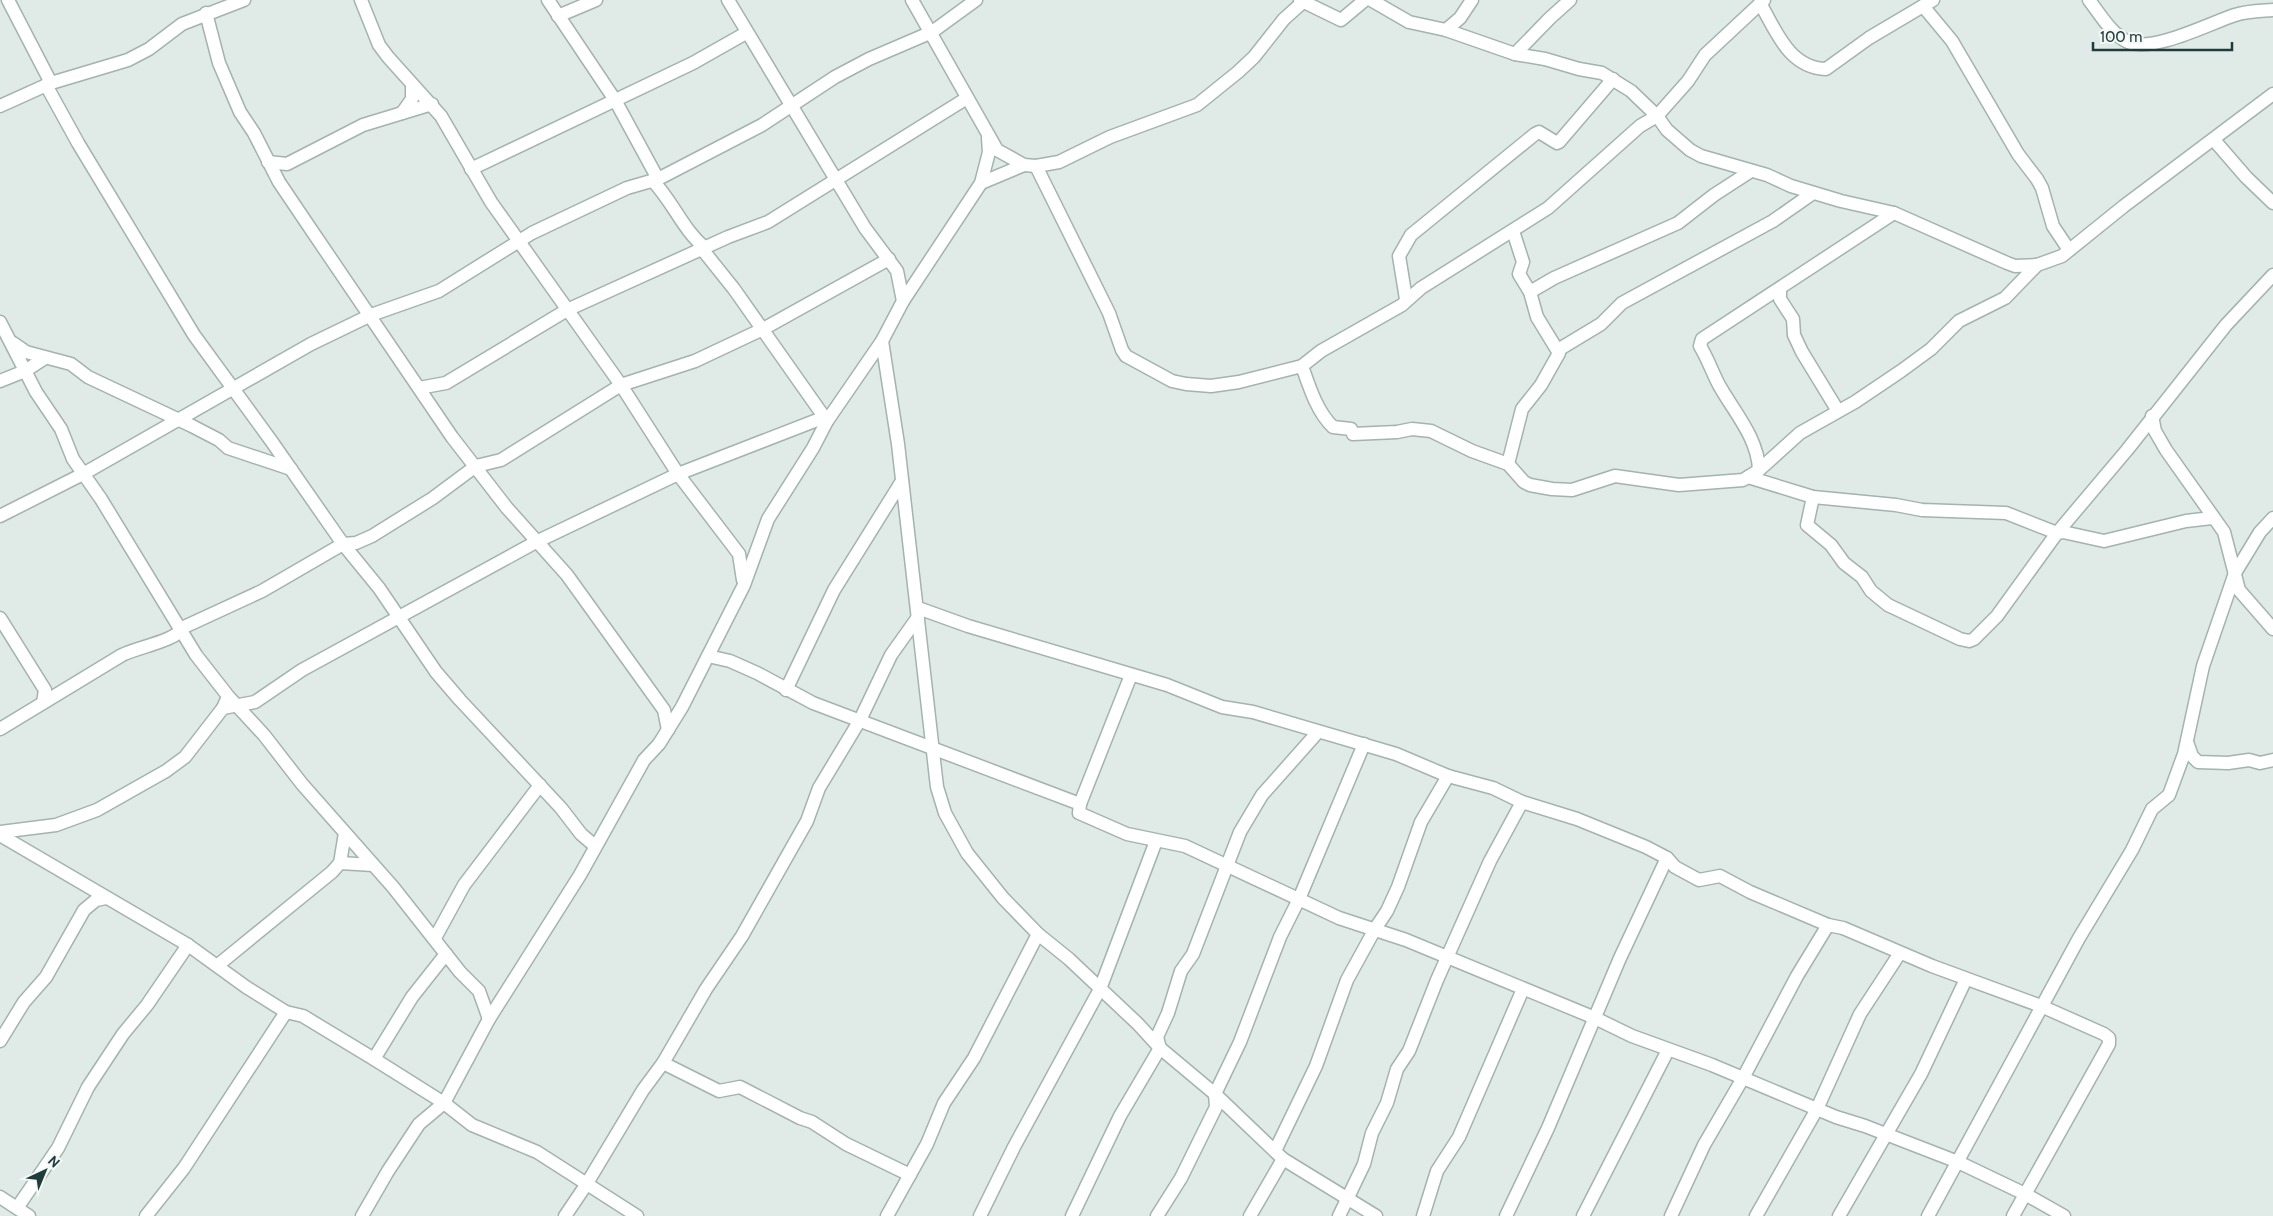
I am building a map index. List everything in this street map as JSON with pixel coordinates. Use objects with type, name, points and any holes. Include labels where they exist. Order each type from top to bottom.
[{"type":"street","points":[[8,0],[78,143],[194,336],[343,544],[400,616],[436,672],[581,834],[594,846]]},
{"type":"street","points":[[205,0],[219,63],[240,112],[254,133],[279,182],[452,437],[536,542],[567,575],[664,710],[668,730]]},
{"type":"street","points":[[0,106],[48,84],[128,60],[149,49],[182,24],[244,0]]},
{"type":"street","points":[[361,0],[379,44],[441,116],[471,169],[519,242],[621,385],[678,474],[739,554],[744,585]]},
{"type":"street","points":[[548,0],[615,100],[659,178],[666,195],[700,250],[763,329],[826,419]]},
{"type":"street","points":[[558,16],[596,0]]},
{"type":"street","points":[[728,0],[746,33],[838,179],[866,228],[897,271],[903,301]]},
{"type":"street","points":[[912,0],[932,32],[988,138],[997,150],[1030,166],[1109,313],[1122,350],[1132,360],[1172,381],[1204,386],[1239,382],[1302,366],[1321,351],[1402,305],[1406,299],[1548,208],[1640,126],[1657,116],[1688,81],[1705,55],[1762,2],[1783,45],[1799,61],[1808,66],[1826,69],[1869,38],[1928,3],[2018,154],[2042,188],[2053,226],[2069,250]]},
{"type":"street","points":[[0,516],[83,474],[311,344],[370,315],[439,291],[532,233],[606,198],[659,178],[762,125],[835,77],[869,59],[932,32],[976,0]]},
{"type":"street","points":[[981,184],[1030,166],[1059,162],[1110,137],[1197,106],[1249,62],[1302,1],[1341,20],[1365,0]]},
{"type":"street","points":[[1371,0],[1408,22],[1446,30],[1515,54],[1545,59],[1579,69],[1602,73],[1631,91],[1657,116],[1667,130],[1690,150],[1701,156],[1813,193],[1877,211],[1894,213],[2015,266],[2037,265],[2056,259],[2273,94]]},
{"type":"street","points":[[1446,30],[1460,18],[1472,0]]},
{"type":"street","points":[[1515,54],[1570,0]]},
{"type":"street","points":[[2089,0],[2116,34],[2129,43],[2141,44],[2157,42],[2198,30],[2236,15],[2273,10]]},
{"type":"street","points":[[471,169],[693,63],[746,33]]},
{"type":"street","points":[[1406,299],[1399,256],[1411,235],[1468,191],[1535,134],[1540,132],[1556,143],[1559,142],[1613,79]]},
{"type":"street","points":[[402,113],[410,102],[412,84]]},
{"type":"street","points":[[419,388],[446,383],[567,310],[700,250],[768,222],[967,98]]},
{"type":"street","points":[[268,162],[287,164],[363,125],[432,104]]},
{"type":"street","points":[[362,1216],[388,1170],[419,1124],[444,1103],[488,1019],[553,919],[644,760],[668,730],[682,707],[744,585],[768,519],[813,448],[826,419],[882,341],[903,301],[981,184],[990,152],[988,138]]},
{"type":"street","points":[[2214,140],[2246,178],[2273,203]]},
{"type":"street","points":[[279,182],[287,164]]},
{"type":"street","points":[[1530,292],[1554,278],[1678,223],[1714,195],[1751,171]]},
{"type":"street","points":[[1558,350],[1600,324],[1622,303],[1773,221],[1813,193]]},
{"type":"street","points":[[1754,473],[1756,452],[1735,408],[1719,385],[1701,342],[1706,334],[1780,290],[1894,213]]},
{"type":"street","points":[[1508,464],[1522,409],[1559,357],[1558,350],[1537,317],[1530,292],[1520,274],[1523,262],[1513,231]]},
{"type":"street","points":[[0,728],[122,654],[138,647],[167,640],[181,632],[184,627],[262,591],[343,544],[356,543],[372,536],[433,498],[476,466],[501,460],[621,385],[696,361],[763,329],[889,259]]},
{"type":"street","points":[[1302,366],[1324,417],[1333,427],[1351,429],[1353,434],[1397,432],[1412,429],[1431,431],[1472,451],[1508,464],[1524,482],[1530,485],[1562,490],[1582,488],[1615,476],[1679,485],[1737,481],[1754,473],[1800,434],[1901,371],[1931,349],[1959,321],[2005,298],[2037,265]]},
{"type":"street","points":[[1812,497],[1807,525],[1831,545],[1844,563],[1862,577],[1878,598],[1917,621],[1969,641],[1979,636],[1998,616],[2057,533],[2127,450],[2152,416],[2226,325],[2273,275]]},
{"type":"street","points":[[1780,290],[1778,296],[1793,319],[1794,334],[1802,352],[1838,411]]},
{"type":"street","points":[[0,322],[36,392],[61,429],[73,460],[101,499],[181,632],[229,703],[248,716],[479,991],[488,1019]]},
{"type":"street","points":[[9,340],[23,351],[71,364],[88,376],[177,421],[206,433],[228,448],[291,469]]},
{"type":"street","points":[[882,341],[902,481],[938,786],[953,832],[981,873],[1038,934],[1069,959],[1138,1024],[1160,1048],[1215,1094],[1279,1155],[1346,1199],[1376,1216]]},
{"type":"street","points":[[0,381],[25,371],[46,358]]},
{"type":"street","points":[[2152,416],[2155,431],[2166,450],[2212,518],[2224,532],[2239,590],[2273,630]]},
{"type":"street","points":[[248,716],[255,702],[302,670],[536,542],[678,474],[826,419]]},
{"type":"street","points":[[1754,473],[1812,497],[1896,505],[1922,510],[2006,513],[2057,533],[2062,532],[2104,541],[2186,521],[2212,518]]},
{"type":"street","points":[[786,690],[834,590],[902,481]]},
{"type":"street","points":[[1928,1216],[2041,1006],[2132,850],[2152,809],[2169,795],[2186,742],[2203,666],[2235,573],[2260,532],[2273,518]]},
{"type":"street","points":[[918,613],[1167,685],[1222,707],[1253,712],[1317,733],[1364,744],[1448,776],[1493,788],[1522,802],[1577,819],[1667,858],[1675,868],[1698,880],[1720,876],[1750,892],[1828,925],[1843,928],[1900,953],[2041,1006],[2104,1034],[2109,1038],[2109,1044],[2014,1216]]},
{"type":"street","points":[[565,1216],[586,1185],[643,1090],[663,1063],[706,988],[742,936],[775,880],[807,822],[818,788],[860,720],[892,655],[918,613]]},
{"type":"street","points":[[0,618],[45,690],[43,703]]},
{"type":"street","points":[[167,640],[173,618]]},
{"type":"street","points":[[708,656],[730,661],[757,673],[786,690],[934,749],[1080,804]]},
{"type":"street","points":[[1131,675],[1080,804],[1080,813],[1089,819],[1127,834],[1184,846],[1339,918],[1375,929],[1595,1018],[1632,1036],[1958,1162],[2025,1194],[2064,1216]]},
{"type":"street","points":[[656,699],[665,704],[682,707]]},
{"type":"street","points":[[0,833],[56,825],[98,810],[166,771],[186,757],[229,703],[255,702]]},
{"type":"street","points":[[1072,1216],[1120,1116],[1132,1099],[1160,1048],[1157,1036],[1168,1013],[1181,971],[1193,954],[1240,832],[1262,795],[1317,733]]},
{"type":"street","points":[[2186,742],[2192,756],[2198,762],[2228,763],[2249,760],[2260,763],[2273,760]]},
{"type":"street","points":[[1157,1216],[1181,1178],[1211,1120],[1216,1107],[1215,1094],[1240,1042],[1280,937],[1299,899],[1364,744]]},
{"type":"street","points":[[1250,1216],[1279,1155],[1316,1066],[1347,980],[1387,910],[1398,887],[1421,822],[1448,776]]},
{"type":"street","points":[[434,938],[464,885],[513,818],[540,786]]},
{"type":"street","points":[[1339,1216],[1364,1164],[1372,1134],[1387,1102],[1398,1069],[1409,1051],[1418,1023],[1490,861],[1522,802]]},
{"type":"street","points":[[0,833],[82,884],[188,944],[246,987],[286,1012],[303,1016],[374,1059],[444,1103],[472,1125],[536,1152],[637,1216]]},
{"type":"street","points":[[218,965],[332,872],[340,862],[345,833]]},
{"type":"street","points":[[980,1216],[1014,1147],[1100,989],[1156,841]]},
{"type":"street","points":[[1506,1216],[1548,1128],[1620,958],[1667,858]]},
{"type":"street","points":[[340,862],[373,865]]},
{"type":"street","points":[[82,884],[85,894],[84,910]]},
{"type":"street","points":[[0,1041],[24,1002],[46,977],[84,910],[96,900],[106,898]]},
{"type":"street","points":[[1671,1216],[1704,1145],[1743,1078],[1797,976],[1828,925]]},
{"type":"street","points":[[887,1216],[927,1144],[944,1103],[974,1058],[1038,934]]},
{"type":"street","points":[[17,1208],[58,1148],[88,1087],[122,1034],[147,1005],[188,944]]},
{"type":"street","points":[[1756,1216],[1817,1109],[1860,1014],[1900,953]]},
{"type":"street","points":[[374,1059],[412,997],[446,954]]},
{"type":"street","points":[[1839,1216],[1920,1074],[1966,979]]},
{"type":"street","points":[[1423,1216],[1438,1171],[1459,1137],[1523,989]]},
{"type":"street","points":[[479,991],[503,996]]},
{"type":"street","points":[[146,1216],[184,1168],[286,1012]]},
{"type":"street","points":[[1584,1216],[1668,1050]]},
{"type":"street","points":[[663,1063],[719,1090],[740,1087],[800,1118],[812,1122],[846,1144],[910,1175]]},
{"type":"street","points":[[0,1198],[29,1216]]}]
